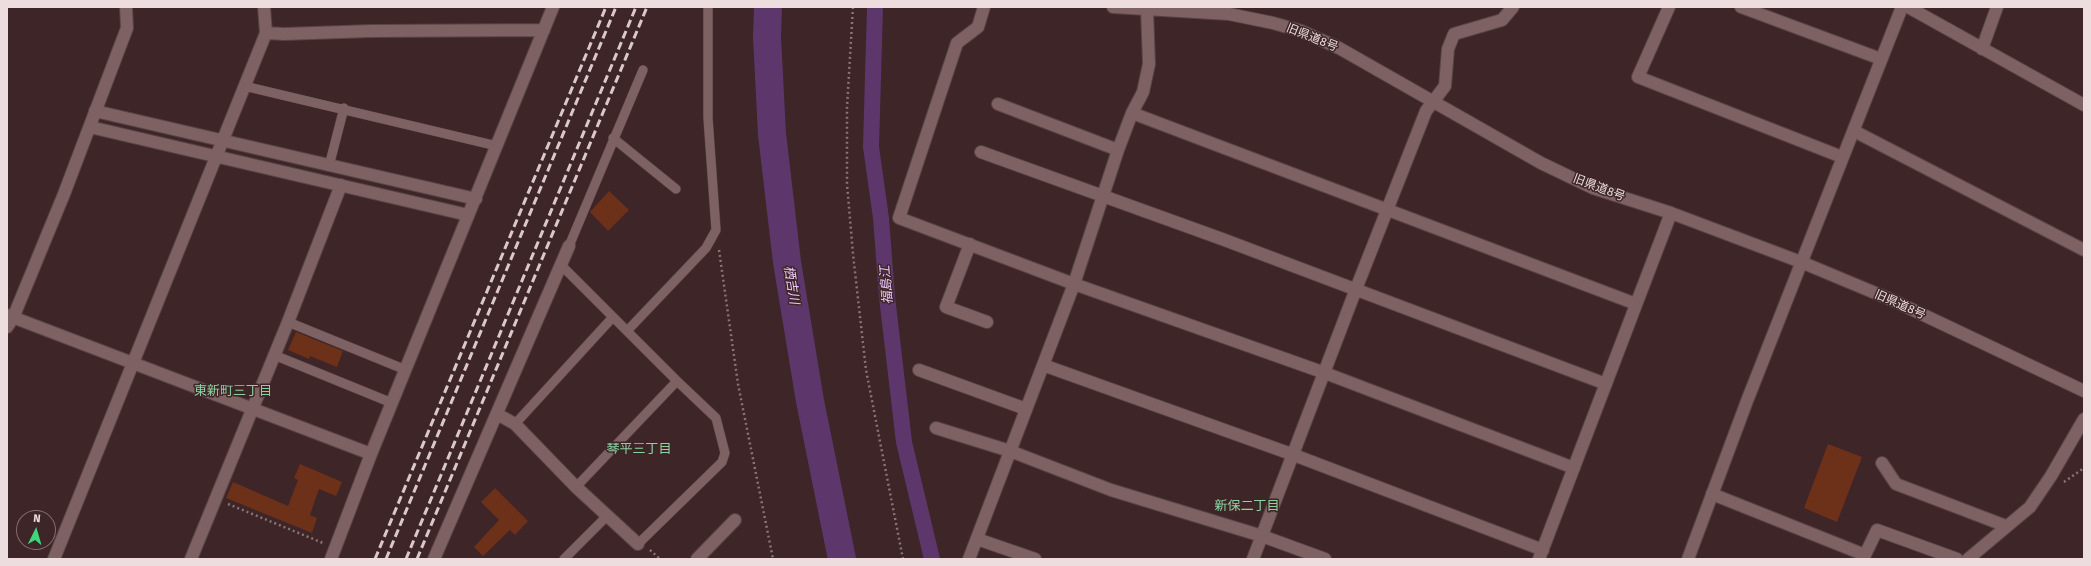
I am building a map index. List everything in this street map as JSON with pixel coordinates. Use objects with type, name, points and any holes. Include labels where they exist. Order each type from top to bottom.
[{"type":"street","points":[[126,7],[127,28],[90,127],[9,320],[253,408],[371,454]]},
{"type":"street","points":[[54,559],[200,202],[216,156],[266,33],[264,7]]},
{"type":"street","points":[[334,554],[371,454],[553,7]]},
{"type":"street","points":[[984,7],[978,27],[957,43],[899,218],[1074,284],[1325,373],[1574,468]]},
{"type":"street","name":"旧県道8号","points":[[1114,7],[1147,10],[1170,8],[1229,14],[1273,23],[1301,31],[1339,48],[1433,100],[1541,164],[1593,188],[1671,213],[1801,262],[1892,300],[2084,391]]},
{"type":"street","points":[[1254,559],[1426,111],[1445,86],[1448,49],[1454,34],[1502,20],[1513,7]]},
{"type":"street","points":[[1669,7],[1638,77],[1842,157]]},
{"type":"street","points":[[1741,7],[1881,59]]},
{"type":"street","points":[[1688,559],[1801,262],[1902,7]]},
{"type":"street","points":[[1908,7],[1982,48],[2083,100]]},
{"type":"street","points":[[1982,48],[1998,7]]},
{"type":"street","points":[[969,559],[1074,284],[1118,150],[1132,113],[1143,92],[1149,64],[1147,10]]},
{"type":"street","points":[[266,33],[544,30]]},
{"type":"street","points":[[998,104],[1118,150]]},
{"type":"street","points":[[95,111],[222,142],[476,199]]},
{"type":"street","points":[[1132,113],[1636,304]]},
{"type":"street","points":[[90,127],[468,215]]},
{"type":"street","points":[[1854,131],[2084,250]]},
{"type":"street","points":[[981,152],[1103,196],[1606,384]]},
{"type":"street","points":[[191,559],[214,499],[288,322],[341,186]]},
{"type":"street","points":[[1043,365],[1294,455],[1541,554],[1671,213]]},
{"type":"street","points":[[970,244],[946,308],[987,322]]},
{"type":"street","points":[[434,559],[569,246]]},
{"type":"street","points":[[919,370],[1026,409]]},
{"type":"street","points":[[497,414],[515,424],[576,487],[638,544]]},
{"type":"street","points":[[1968,559],[2030,507],[2051,476],[2084,419]]},
{"type":"street","points":[[936,428],[1010,451],[1111,490],[1262,536],[1325,559]]},
{"type":"street","points":[[1882,463],[1896,484],[2006,526]]},
{"type":"street","points":[[1712,494],[1865,555],[1878,530],[1957,559]]},
{"type":"street","points":[[697,559],[735,520]]},
{"type":"street","points":[[977,539],[1035,559]]},
{"type":"lane","points":[[627,332],[706,248],[716,230],[708,118],[708,7]]},
{"type":"lane","points":[[569,246],[643,70]]},
{"type":"lane","points":[[244,86],[344,108],[497,146]]},
{"type":"lane","points":[[329,166],[344,108]]},
{"type":"lane","points":[[614,138],[676,189]]},
{"type":"lane","points":[[560,264],[627,332],[716,418],[725,453],[722,462],[638,544]]},
{"type":"lane","points":[[515,424],[613,317]]},
{"type":"lane","points":[[288,322],[406,370]]},
{"type":"lane","points":[[274,355],[392,403]]},
{"type":"lane","points":[[576,487],[677,380]]},
{"type":"lane","points":[[564,559],[607,516]]},
{"type":"path","points":[[853,7],[847,107],[847,184],[853,254],[866,370],[903,559]]},
{"type":"path","points":[[716,230],[738,384],[773,559]]},
{"type":"path","points":[[214,499],[334,554]]},
{"type":"building","points":[[609,191],[629,210],[608,231],[590,212]]},
{"type":"building","points":[[296,332],[343,351],[337,367],[310,356],[309,359],[288,350]]},
{"type":"building","points":[[1828,444],[1862,457],[1837,522],[1804,508]]},
{"type":"building","points":[[300,464],[342,482],[336,496],[319,489],[310,515],[317,518],[312,533],[226,498],[233,482],[288,506],[298,480],[294,478]]},
{"type":"building","points":[[495,488],[528,521],[515,535],[510,530],[483,556],[474,547],[499,520],[481,502]]},
{"type":"waterway","name":"栖吉川","points":[[768,7],[767,37],[772,134],[787,262],[810,401],[842,559]]},
{"type":"waterway","name":"福島江","points":[[875,7],[871,147],[881,218],[887,297],[904,442],[932,559]]},
{"type":"railway","points":[[375,559],[606,7]]},
{"type":"railway","points":[[386,559],[616,7]]},
{"type":"railway","points":[[406,559],[636,7]]},
{"type":"railway","points":[[417,559],[647,7]]},
{"type":"district","name":"東新町三丁目","points":[[233,391]]},
{"type":"district","name":"琴平三丁目","points":[[639,449]]},
{"type":"district","name":"新保二丁目","points":[[1247,506]]}]
